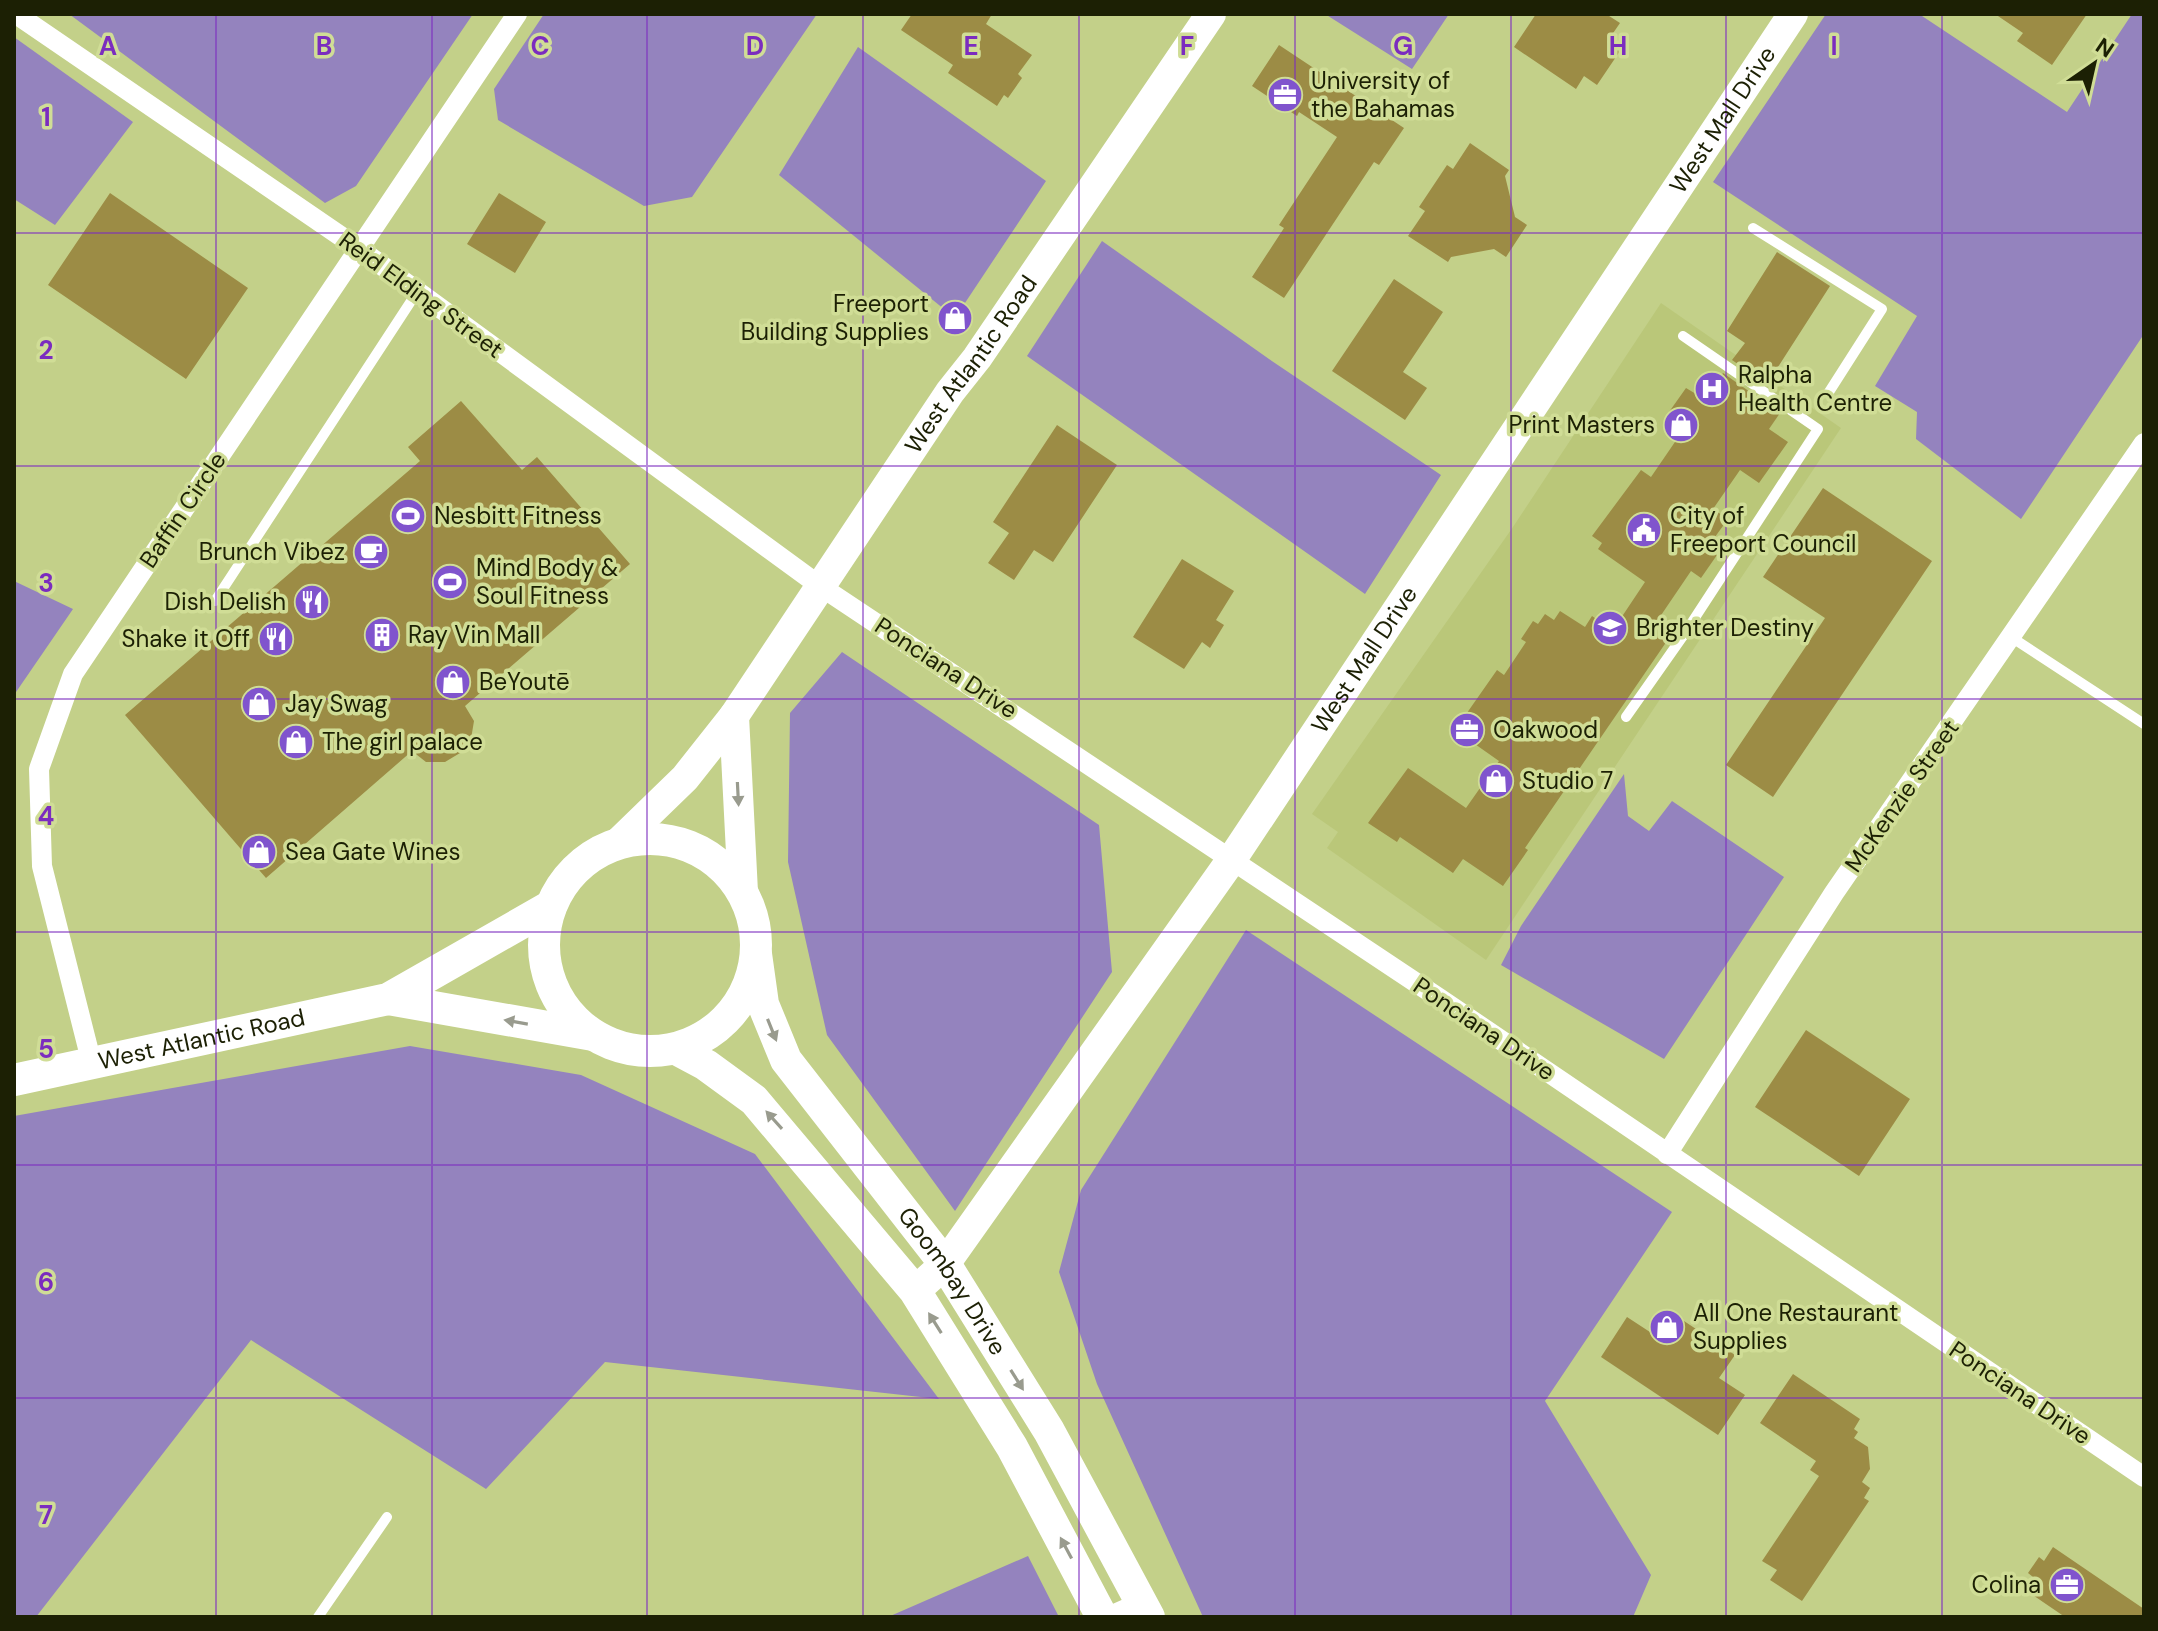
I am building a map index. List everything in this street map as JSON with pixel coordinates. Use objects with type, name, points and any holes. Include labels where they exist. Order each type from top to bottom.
[{"type":"main road","points":[[646,839],[674,842],[701,852],[724,869],[743,892],[754,922],[756,954],[749,986],[732,1014],[706,1036],[676,1049],[647,1052],[619,1047],[593,1035],[566,1010],[549,978],[543,942],[551,906],[561,886],[595,854],[617,844],[646,839]]},
{"type":"main road","name":"West Atlantic Road","points":[[14,1080],[388,999],[551,906]]},
{"type":"main road","name":"Goombay Drive","points":[[756,954],[763,1004],[786,1060],[945,1264],[1049,1431],[1146,1610]]},
{"type":"main road","name":"West Atlantic Road","points":[[388,999],[593,1035]]},
{"type":"main road","name":"Goombay Drive","points":[[676,1049],[735,1084],[772,1118],[915,1291],[1012,1447],[1105,1617]]},
{"type":"street","name":"Reid Elding Street","points":[[16,14],[358,248],[820,586]]},
{"type":"street","name":"Baffin Circle","points":[[92,1064],[42,866],[39,769],[73,674],[517,14]]},
{"type":"street","name":"West Atlantic Road","points":[[617,844],[685,778],[734,716],[950,392],[986,345],[1211,14]]},
{"type":"street","name":"West Mall Drive","points":[[915,1291],[945,1264],[1232,859],[1793,14]]},
{"type":"street","name":"McKenzie Street","points":[[1667,1154],[1834,893],[2144,443]]},
{"type":"street","name":"Ponciana Drive","points":[[820,586],[1232,859],[2144,1477]]},
{"type":"street","points":[[734,716],[743,892]]},
{"type":"street","points":[[1105,1617],[1146,1610]]},
{"type":"lane","points":[[1753,228],[1882,309],[1829,392]]},
{"type":"lane","points":[[215,601],[417,292]]},
{"type":"lane","points":[[1626,717],[1683,636],[1818,429],[1683,336]]},
{"type":"lane","points":[[2011,637],[2144,724]]},
{"type":"lane","points":[[318,1617],[387,1517]]},
{"type":"shaded area","points":[[69,14],[473,14],[356,186],[325,203]]},
{"type":"shaded area","points":[[544,14],[817,14],[692,197],[644,206],[498,120],[494,89]]},
{"type":"shaded area","points":[[1325,14],[1449,14],[1412,69]]},
{"type":"shaded area","points":[[1826,14],[1919,14],[2067,112],[2132,14],[2144,14],[2144,334],[2021,519],[1916,439],[1917,412],[1875,386],[1917,316],[1713,182]]},
{"type":"shaded area","points":[[14,37],[133,122],[55,225],[14,199]]},
{"type":"shaded area","points":[[858,47],[1046,181],[955,318],[779,175]]},
{"type":"shaded area","points":[[1102,241],[1441,475],[1365,594],[1027,356]]},
{"type":"shaded area","points":[[1661,303],[1841,428],[1486,960],[1327,848],[1338,832],[1312,814],[1513,527]]},
{"type":"shaded area","points":[[14,581],[73,609],[14,695]]},
{"type":"shaded area","points":[[842,652],[1099,825],[1112,972],[955,1211],[827,1035],[788,862],[790,713]]},
{"type":"shaded area","points":[[1624,774],[1628,816],[1649,831],[1672,801],[1784,877],[1664,1059],[1501,965],[1521,926]]},
{"type":"shaded area","points":[[1246,930],[1672,1212],[1545,1401],[1651,1575],[1633,1617],[1203,1617],[1097,1384],[1059,1272],[1081,1190]]},
{"type":"shaded area","points":[[410,1046],[581,1075],[755,1154],[939,1399],[605,1362],[486,1489],[251,1340],[36,1617],[14,1617],[14,1116]]},
{"type":"shaded area","points":[[1028,1556],[1059,1617],[888,1617]]},
{"type":"building","points":[[912,14],[992,14],[986,24],[1032,55],[1018,74],[1022,78],[1008,98],[1004,95],[997,106],[948,73],[953,65],[901,30]]},
{"type":"building","points":[[1536,14],[1606,14],[1620,23],[1607,42],[1620,51],[1597,85],[1584,76],[1576,89],[1514,47]]},
{"type":"building","points":[[1995,14],[2087,14],[2052,65],[2017,41],[2023,33]]},
{"type":"building","points":[[1279,45],[1404,128],[1379,165],[1374,162],[1284,298],[1252,277],[1284,228],[1279,225],[1337,137],[1299,112],[1297,116],[1252,86]]},
{"type":"building","points":[[1470,143],[1509,170],[1505,176],[1515,217],[1527,225],[1506,257],[1494,249],[1451,257],[1448,262],[1408,236],[1425,211],[1419,207],[1447,165],[1453,169]]},
{"type":"building","points":[[110,193],[248,288],[186,379],[48,285]]},
{"type":"building","points":[[499,193],[546,222],[515,273],[467,244]]},
{"type":"building","points":[[1777,252],[1830,286],[1767,384],[1732,360],[1745,343],[1727,331]]},
{"type":"building","points":[[1394,279],[1443,312],[1403,372],[1427,388],[1405,420],[1332,371]]},
{"type":"building","points":[[1723,373],[1780,413],[1769,429],[1788,442],[1759,483],[1740,470],[1713,509],[1728,519],[1707,548],[1717,555],[1701,578],[1691,571],[1653,627],[1669,638],[1525,848],[1528,850],[1503,886],[1463,859],[1453,873],[1400,837],[1397,842],[1368,823],[1408,768],[1466,808],[1499,761],[1455,730],[1497,670],[1504,675],[1526,642],[1521,639],[1533,621],[1538,624],[1545,614],[1554,620],[1560,611],[1585,627],[1592,616],[1605,625],[1614,612],[1621,618],[1645,582],[1598,549],[1602,543],[1592,536],[1641,470],[1651,477],[1677,439],[1669,434],[1679,419],[1669,412],[1686,388],[1696,394],[1709,375],[1718,381]]},
{"type":"building","name":"Ray Vin Mall","points":[[461,401],[522,470],[537,457],[630,564],[465,706],[474,721],[471,739],[460,753],[445,762],[426,762],[412,751],[266,878],[125,715],[420,461],[408,447]]},
{"type":"building","points":[[1057,425],[1117,465],[1053,562],[1034,550],[1014,580],[988,563],[1009,533],[993,522]]},
{"type":"building","points":[[1823,488],[1932,561],[1773,797],[1726,765],[1825,618],[1763,577]]},
{"type":"building","points":[[1182,559],[1234,591],[1216,620],[1224,625],[1210,648],[1202,642],[1184,669],[1133,637]]},
{"type":"building","points":[[1806,1030],[1910,1099],[1859,1176],[1755,1107]]},
{"type":"building","points":[[1669,1311],[1735,1355],[1719,1378],[1745,1395],[1718,1435],[1601,1357],[1627,1317],[1653,1334]]},
{"type":"building","points":[[1793,1374],[1860,1419],[1854,1429],[1858,1432],[1854,1438],[1868,1447],[1870,1469],[1862,1482],[1870,1488],[1864,1498],[1869,1501],[1802,1601],[1770,1580],[1777,1570],[1762,1561],[1819,1476],[1810,1470],[1816,1461],[1760,1423]]},
{"type":"building","name":"Colina","points":[[2053,1547],[2144,1609],[2144,1617],[2065,1617],[2024,1589],[2033,1577],[2028,1573],[2039,1557],[2044,1561]]},
{"type":"place","name":"University of the Bahamas","points":[[1285,95]]},
{"type":"place","name":"Freeport Building Supplies","points":[[955,318]]},
{"type":"place","name":"Ralpha Health Centre","points":[[1712,389]]},
{"type":"place","name":"Print Masters","points":[[1681,425]]},
{"type":"place","name":"Nesbitt Fitness","points":[[408,516]]},
{"type":"place","name":"City of Freeport Council","points":[[1644,530]]},
{"type":"place","name":"Brunch Vibez","points":[[371,552]]},
{"type":"place","name":"Mind Body & Soul Fitness","points":[[450,582]]},
{"type":"place","name":"Dish Delish","points":[[312,602]]},
{"type":"place","name":"Brighter Destiny","points":[[1610,628]]},
{"type":"place","name":"Ray Vin Mall","points":[[382,635]]},
{"type":"place","name":"Shake it Off","points":[[276,639]]},
{"type":"place","name":"BeYoutē","points":[[453,682]]},
{"type":"place","name":"Jay Swag","points":[[259,704]]},
{"type":"place","name":"Oakwood","points":[[1467,730]]},
{"type":"place","name":"The girl palace","points":[[296,742]]},
{"type":"place","name":"Studio 7","points":[[1496,781]]},
{"type":"place","name":"Sea Gate Wines","points":[[259,852]]},
{"type":"place","name":"All One Restaurant Supplies","points":[[1667,1327]]},
{"type":"place","name":"Colina","points":[[2067,1585]]}]
